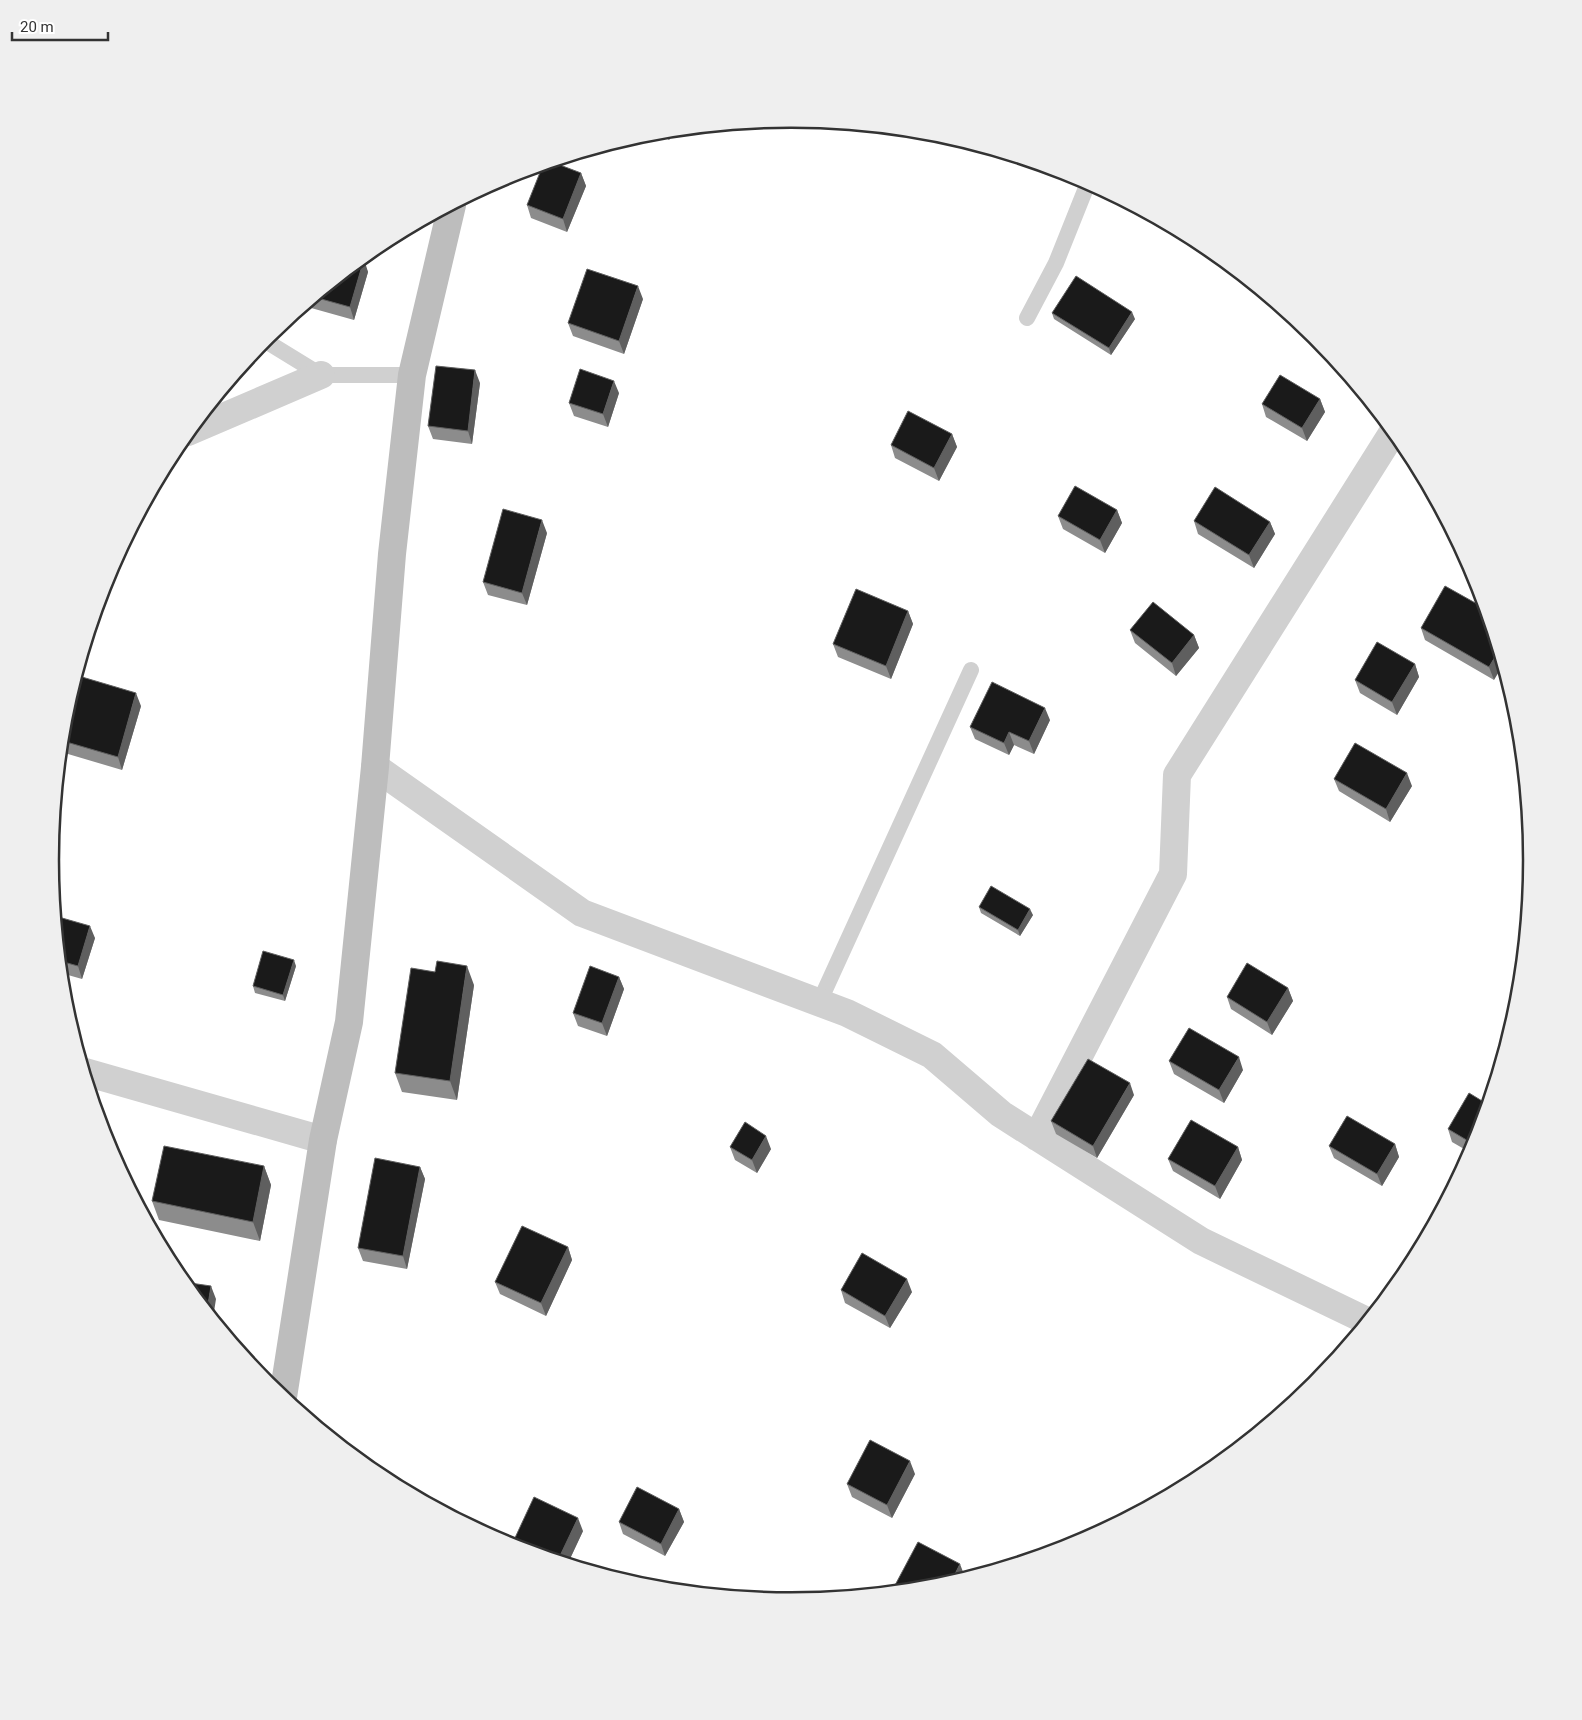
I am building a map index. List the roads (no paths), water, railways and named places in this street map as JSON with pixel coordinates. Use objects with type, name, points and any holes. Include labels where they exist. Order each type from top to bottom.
[{"type":"street","points":[[284,1389],[323,1140],[349,1022],[375,767],[392,554],[412,374],[450,212]]},
{"type":"street","points":[[201,426],[321,374]]},
{"type":"street","points":[[1037,1137],[1174,874],[1177,775],[1389,438]]},
{"type":"street","points":[[375,767],[582,912],[847,1013],[932,1055],[1000,1114],[1201,1241],[1362,1319]]},
{"type":"street","points":[[91,1074],[323,1140]]},
{"type":"lane","points":[[1027,318],[1056,263],[1085,190]]},
{"type":"lane","points":[[271,344],[321,374],[412,374]]},
{"type":"lane","points":[[819,1003],[971,670]]}]
